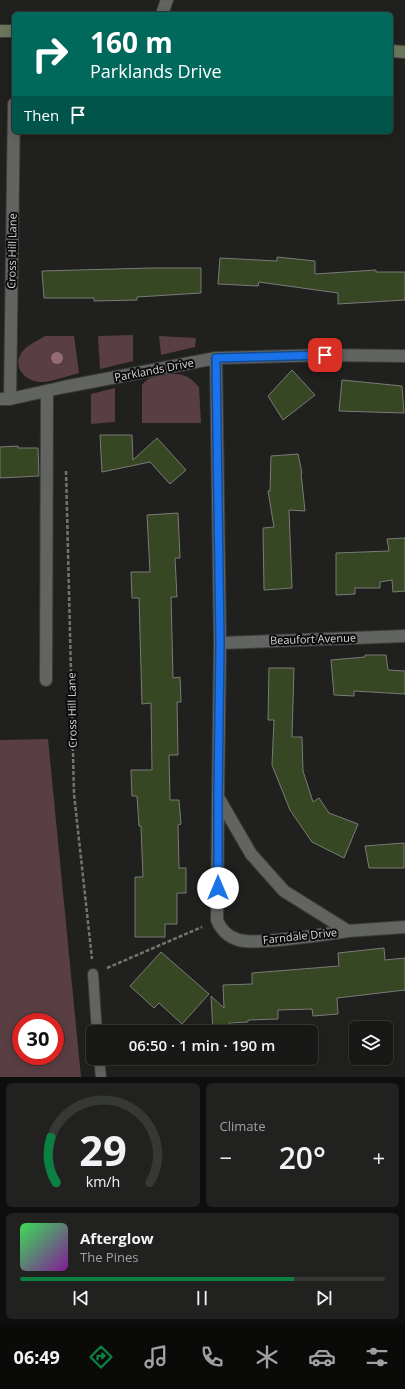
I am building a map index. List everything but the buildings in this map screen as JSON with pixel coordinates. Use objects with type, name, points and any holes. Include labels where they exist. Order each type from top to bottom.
[{"type":"street","points":[[163,12],[167,0]]},
{"type":"street","points":[[0,31],[12,31]]},
{"type":"street","points":[[393,51],[405,52]]},
{"type":"street","name":"Cross Hill Lane","points":[[5,399],[13,134]]},
{"type":"street","name":"Parklands Drive","points":[[5,399],[48,392],[64,387],[216,358],[325,355],[405,356]]},
{"type":"street","points":[[216,358],[220,643],[217,920]]},
{"type":"street","points":[[46,680],[48,392]]},
{"type":"street","name":"Beaufort Avenue","points":[[220,643],[405,636]]},
{"type":"street","name":"Farndale Drive","points":[[218,796],[251,854],[284,891],[348,931]]},
{"type":"street","name":"Farndale Drive","points":[[217,920],[227,935],[236,940],[253,941],[295,939],[348,931],[405,928]]},
{"type":"lane","points":[[94,974],[97,1025]]},
{"type":"lane","points":[[100,1065],[101,1077]]},
{"type":"path","name":"Cross Hill Lane","points":[[66,467],[74,794],[94,974]]},
{"type":"path","points":[[94,974],[217,920]]},
{"type":"shaded area","points":[[133,335],[133,361],[100,369],[98,336]]},
{"type":"shaded area","points":[[45,336],[74,336],[79,373],[40,382],[29,379],[21,372],[18,362],[22,352],[27,347]]},
{"type":"shaded area","points":[[159,336],[196,338],[195,347],[161,355]]},
{"type":"shaded area","points":[[167,374],[178,374],[185,376],[199,387],[201,423],[142,423],[142,385],[153,377]]},
{"type":"shaded area","points":[[115,388],[115,422],[91,424],[91,394]]},
{"type":"shaded area","points":[[48,739],[81,1077],[0,1077],[0,740]]},
{"type":"route","points":[[218,888],[220,643],[216,358],[325,355]]}]
